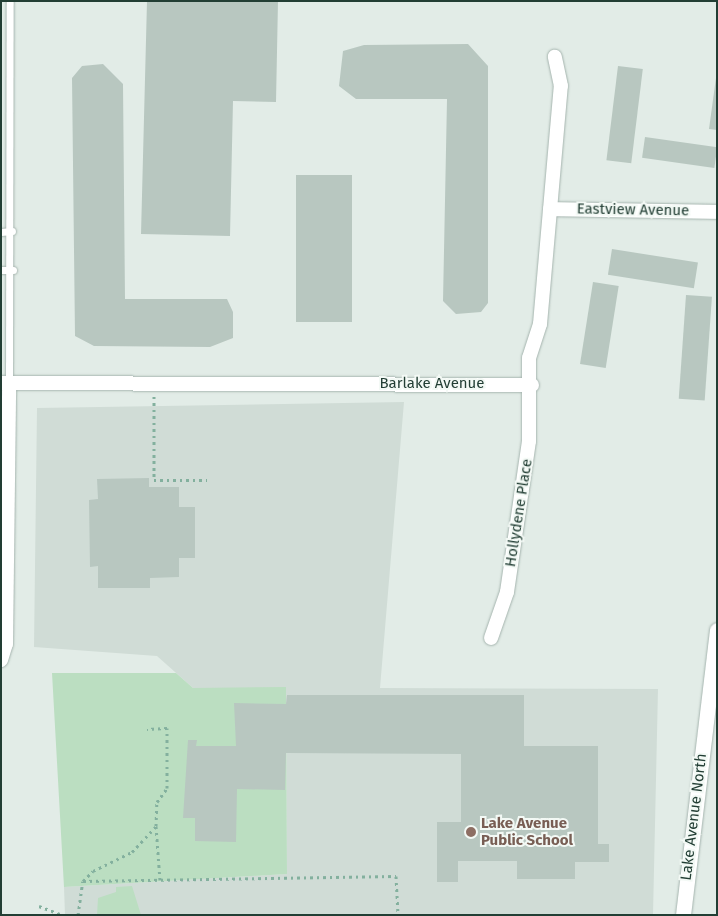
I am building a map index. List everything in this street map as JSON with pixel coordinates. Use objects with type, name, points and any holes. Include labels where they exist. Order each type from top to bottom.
[{"type":"street","points":[[532,385],[529,358],[540,324],[562,86],[555,57]]},
{"type":"street","name":"Eastview Avenue","points":[[550,208],[717,212]]},
{"type":"street","points":[[1,660],[6,644],[5,383]]},
{"type":"street","name":"Barlake Avenue","points":[[5,383],[532,385]]},
{"type":"street","name":"Hollydene Place","points":[[491,638],[507,592],[529,441],[532,385]]},
{"type":"street","name":"Lake Avenue North","points":[[683,915],[717,630]]},
{"type":"lane","points":[[5,383],[13,270],[10,1]]},
{"type":"lane","points":[[1,232],[12,232]]},
{"type":"lane","points":[[1,270],[13,270]]},
{"type":"path","points":[[154,383],[154,480],[207,480]]},
{"type":"path","points":[[147,728],[166,728],[167,788],[157,802],[156,826],[160,880]]},
{"type":"path","points":[[78,915],[83,882],[93,871],[132,852],[156,826]]},
{"type":"path","points":[[83,882],[396,876],[398,915]]},
{"type":"path","points":[[39,906],[62,915]]},
{"type":"shaded area","points":[[404,402],[380,688],[658,689],[653,915],[65,915],[64,887],[287,874],[286,688],[193,688],[157,656],[34,647],[37,408]]},
{"type":"green space","points":[[52,673],[176,673],[193,688],[286,687],[287,874],[64,887]]},
{"type":"green space","points":[[132,886],[141,915],[97,915],[98,898],[116,892],[116,887]]},
{"type":"building","points":[[147,1],[278,1],[276,102],[233,101],[230,236],[141,234]]},
{"type":"building","points":[[468,44],[488,66],[488,303],[481,312],[456,314],[443,301],[447,99],[356,99],[339,86],[343,51],[364,45]]},
{"type":"building","points":[[103,64],[123,84],[125,299],[227,299],[233,312],[233,338],[210,347],[94,346],[75,336],[72,78],[82,66]]},
{"type":"building","points":[[618,66],[643,69],[631,163],[606,160]]},
{"type":"building","points":[[717,79],[717,130],[709,129]]},
{"type":"building","points":[[645,137],[717,147],[714,168],[642,158]]},
{"type":"building","points":[[296,175],[352,175],[352,322],[296,322]]},
{"type":"building","points":[[612,249],[698,263],[694,288],[608,275]]},
{"type":"building","points":[[593,282],[619,286],[606,368],[580,364]]},
{"type":"building","points":[[686,295],[712,297],[705,401],[679,399]]},
{"type":"building","points":[[149,478],[149,487],[179,487],[179,507],[195,507],[195,558],[179,558],[179,577],[150,578],[150,588],[98,588],[98,566],[90,567],[89,500],[98,499],[97,479]]},
{"type":"building","points":[[287,695],[524,695],[524,746],[598,746],[598,844],[609,844],[609,862],[575,862],[575,879],[517,879],[517,861],[458,861],[458,882],[437,882],[437,822],[461,822],[461,754],[286,753],[285,790],[237,789],[236,842],[195,841],[195,818],[183,818],[188,740],[197,740],[196,746],[236,746],[234,703],[286,704]]},
{"type":"place","name":"Lake Avenue Public School","points":[[471,832]]}]
